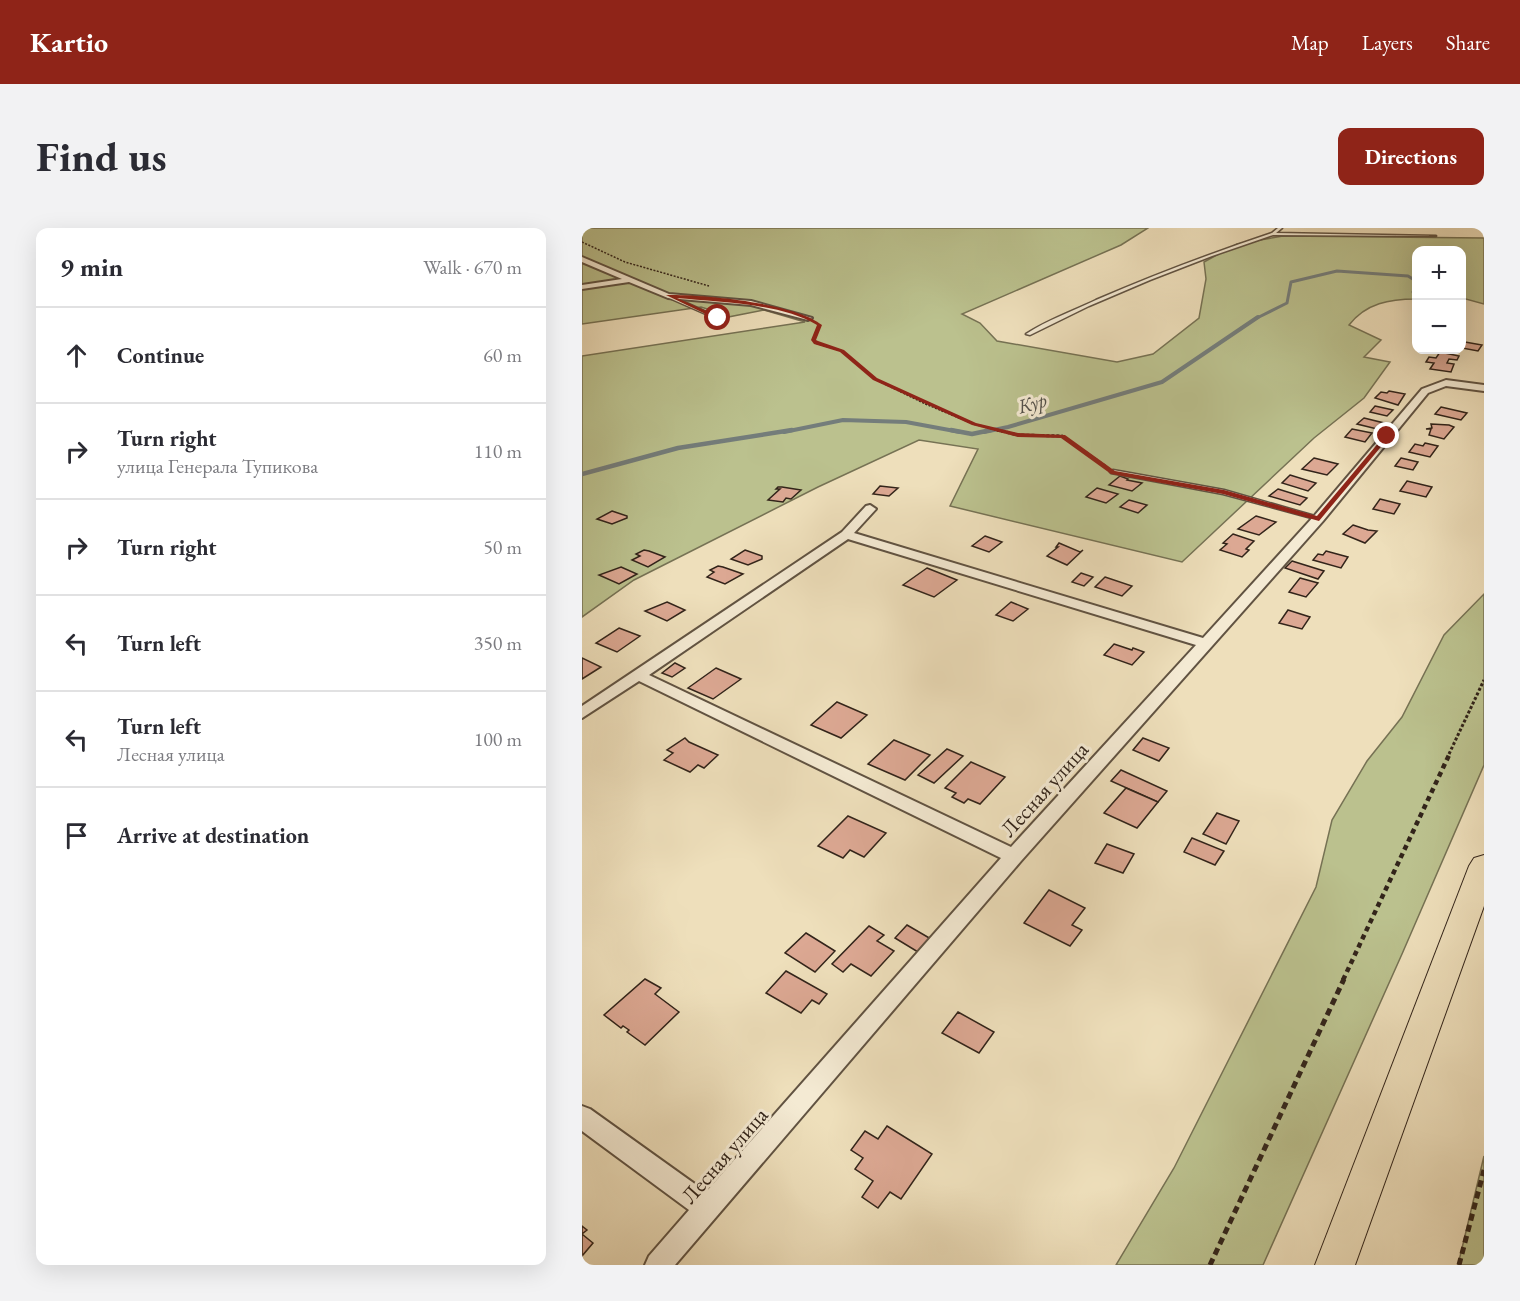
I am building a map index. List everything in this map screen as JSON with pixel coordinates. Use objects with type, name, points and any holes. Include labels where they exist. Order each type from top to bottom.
[{"type":"main road","points":[[1335,1265],[1484,866]]},
{"type":"street","points":[[582,259],[668,296],[751,303],[808,318]]},
{"type":"street","points":[[582,287],[631,280]]},
{"type":"street","name":"Лесная улица","points":[[658,1265],[1014,856],[1319,518],[1425,390],[1440,383],[1483,386]]},
{"type":"street","points":[[582,713],[846,535],[870,509]]},
{"type":"street","points":[[846,535],[1205,643]]},
{"type":"street","points":[[638,675],[1014,856]]},
{"type":"street","points":[[582,1117],[707,1208]]},
{"type":"lane","points":[[1273,234],[1280,228]]},
{"type":"lane","points":[[1028,334],[1213,252],[1273,234],[1434,236]]},
{"type":"lane","points":[[668,296],[718,318]]},
{"type":"lane","points":[[1113,472],[1224,492],[1319,518]]},
{"type":"path","points":[[582,242],[625,262],[716,288]]},
{"type":"path","points":[[808,318],[819,325],[813,340],[816,343],[842,351],[875,379],[974,424],[1018,435],[1062,436],[1113,472]]},
{"type":"path","points":[[1210,1265],[1484,680]]},
{"type":"path","points":[[1459,1265],[1484,1170]]},
{"type":"green space","points":[[582,228],[1148,228],[1121,245],[962,314],[980,323],[997,341],[1117,362],[1153,354],[1199,318],[1206,279],[1204,262],[1237,244],[1283,236],[1484,238],[1484,304],[1466,299],[1466,246],[1412,246],[1412,299],[1388,301],[1371,307],[1349,325],[1381,340],[1364,357],[1390,362],[1364,398],[1314,438],[1182,562],[950,506],[978,449],[919,440],[818,487],[634,580],[582,617],[582,356],[805,322],[764,310],[723,318],[723,314],[701,307],[582,324]]},
{"type":"green space","points":[[1484,594],[1484,765],[1263,1265],[1116,1265],[1174,1168],[1316,887],[1332,820],[1367,761],[1402,717],[1444,635]]},
{"type":"green space","points":[[1484,1156],[1484,1265],[1458,1265]]},
{"type":"building","points":[[1466,342],[1482,345],[1478,351],[1466,349]]},
{"type":"building","points":[[1439,354],[1459,356],[1457,360],[1449,359],[1447,363],[1454,364],[1451,372],[1430,369],[1434,363],[1426,362],[1429,357],[1436,358]]},
{"type":"building","points":[[1381,392],[1405,394],[1398,405],[1375,398]]},
{"type":"building","points":[[1375,406],[1393,410],[1387,416],[1370,412]]},
{"type":"building","points":[[1441,407],[1467,413],[1461,420],[1435,414]]},
{"type":"building","points":[[1364,418],[1384,423],[1377,429],[1357,424]]},
{"type":"building","points":[[1431,424],[1454,427],[1444,439],[1429,435],[1431,429],[1426,429],[1432,428]]},
{"type":"building","points":[[1352,429],[1372,433],[1365,442],[1345,437]]},
{"type":"building","points":[[1425,443],[1438,446],[1430,457],[1409,452],[1415,444],[1423,446]]},
{"type":"building","points":[[1314,458],[1338,464],[1327,475],[1302,469]]},
{"type":"building","points":[[1401,458],[1418,462],[1413,470],[1395,466]]},
{"type":"building","points":[[1290,475],[1316,483],[1308,491],[1282,483]]},
{"type":"building","points":[[1120,476],[1142,483],[1132,491],[1109,485]]},
{"type":"building","points":[[1407,481],[1432,487],[1426,497],[1400,491]]},
{"type":"building","points":[[880,486],[898,488],[889,496],[873,494]]},
{"type":"building","points":[[778,487],[801,490],[791,499],[786,498],[783,502],[768,500],[780,489],[776,489]]},
{"type":"building","points":[[1097,488],[1118,494],[1106,503],[1086,497]]},
{"type":"building","points":[[1278,489],[1307,498],[1300,505],[1269,496]]},
{"type":"building","points":[[1380,499],[1400,504],[1394,514],[1373,509]]},
{"type":"building","points":[[1129,500],[1147,505],[1138,513],[1120,507]]},
{"type":"building","points":[[612,511],[627,516],[627,518],[612,524],[597,519]]},
{"type":"building","points":[[1256,516],[1276,522],[1259,535],[1238,529]]},
{"type":"building","points":[[1353,525],[1377,531],[1365,543],[1343,534]]},
{"type":"building","points":[[1233,534],[1254,541],[1242,557],[1220,550],[1227,544],[1223,543]]},
{"type":"building","points":[[985,536],[1002,542],[989,552],[972,546]]},
{"type":"building","points":[[1059,543],[1080,552],[1083,550],[1067,565],[1047,556],[1058,547],[1056,547]]},
{"type":"building","points":[[644,550],[665,557],[648,567],[632,560],[640,556],[636,554]]},
{"type":"building","points":[[745,550],[762,556],[762,559],[748,565],[731,559]]},
{"type":"building","points":[[1326,551],[1348,557],[1341,568],[1313,560],[1318,554],[1323,555]]},
{"type":"building","points":[[1292,561],[1324,571],[1318,579],[1285,568]]},
{"type":"building","points":[[718,566],[743,574],[725,584],[707,577],[714,572],[710,570]]},
{"type":"building","points":[[621,567],[637,574],[619,584],[599,575]]},
{"type":"building","points":[[927,568],[957,580],[934,597],[903,585]]},
{"type":"building","points":[[1081,573],[1093,577],[1084,586],[1072,582]]},
{"type":"building","points":[[1105,577],[1132,586],[1122,596],[1095,587]]},
{"type":"building","points":[[1300,578],[1318,583],[1306,597],[1289,592]]},
{"type":"building","points":[[667,602],[685,610],[667,621],[645,611]]},
{"type":"building","points":[[1011,602],[1028,609],[1013,621],[996,615]]},
{"type":"building","points":[[1288,610],[1310,617],[1302,629],[1279,623]]},
{"type":"building","points":[[619,628],[640,636],[617,652],[596,643]]},
{"type":"building","points":[[1114,644],[1144,652],[1132,665],[1104,655]]},
{"type":"building","points":[[582,658],[601,667],[582,679]]},
{"type":"building","points":[[675,663],[685,668],[672,677],[662,673]]},
{"type":"building","points":[[716,668],[741,679],[713,699],[688,688]]},
{"type":"building","points":[[837,702],[867,715],[841,738],[811,725]]},
{"type":"building","points":[[685,738],[718,755],[704,768],[698,765],[690,772],[664,760],[673,753],[667,750]]},
{"type":"building","points":[[1143,738],[1169,748],[1159,761],[1133,750]]},
{"type":"building","points":[[894,740],[930,755],[905,780],[868,764]]},
{"type":"building","points":[[947,749],[963,756],[934,783],[918,775]]},
{"type":"building","points":[[971,762],[1005,777],[980,804],[968,799],[964,803],[952,797],[956,793],[945,788]]},
{"type":"building","points":[[1121,770],[1167,791],[1158,802],[1111,781]]},
{"type":"building","points":[[1126,788],[1158,802],[1137,828],[1104,813]]},
{"type":"building","points":[[1217,813],[1239,821],[1226,844],[1203,834]]},
{"type":"building","points":[[848,816],[886,833],[864,857],[850,850],[843,858],[818,846]]},
{"type":"building","points":[[1192,838],[1224,851],[1215,865],[1184,852]]},
{"type":"building","points":[[1107,844],[1134,854],[1123,873],[1095,863]]},
{"type":"building","points":[[1049,890],[1085,908],[1072,925],[1082,930],[1070,946],[1024,923]]},
{"type":"building","points":[[907,925],[931,939],[918,952],[895,938]]},
{"type":"building","points":[[869,926],[884,935],[877,941],[894,951],[871,976],[851,964],[843,972],[832,964]]},
{"type":"building","points":[[806,933],[835,951],[815,972],[785,953]]},
{"type":"building","points":[[786,971],[827,994],[819,1004],[812,1000],[801,1013],[766,993]]},
{"type":"building","points":[[645,979],[661,988],[655,994],[679,1012],[645,1045],[627,1032],[629,1030],[623,1026],[621,1028],[604,1015]]},
{"type":"building","points":[[958,1012],[994,1032],[979,1053],[942,1033]]},
{"type":"building","points":[[887,1126],[932,1154],[901,1199],[890,1192],[878,1208],[862,1197],[873,1181],[855,1169],[863,1158],[851,1150],[865,1131],[878,1139]]},
{"type":"building","points":[[582,1234],[593,1243],[582,1256]]},
{"type":"waterway","name":"Кур","points":[[1255,319],[1287,303],[1291,282],[1337,271],[1408,276],[1412,278]]},
{"type":"waterway","name":"Кур","points":[[984,432],[1162,382],[1255,319]]},
{"type":"waterway","name":"Кур","points":[[784,432],[843,420],[906,422],[960,432]]},
{"type":"waterway","name":"Кур","points":[[582,474],[678,448],[792,430]]},
{"type":"waterway","name":"Кур","points":[[951,430],[972,434],[991,430]]},
{"type":"route","points":[[718,318],[668,296],[751,303],[808,318],[819,325],[813,340],[816,343],[842,351],[875,379],[974,424],[1018,435],[1062,436],[1113,472],[1224,492],[1319,518],[1387,436]]}]
